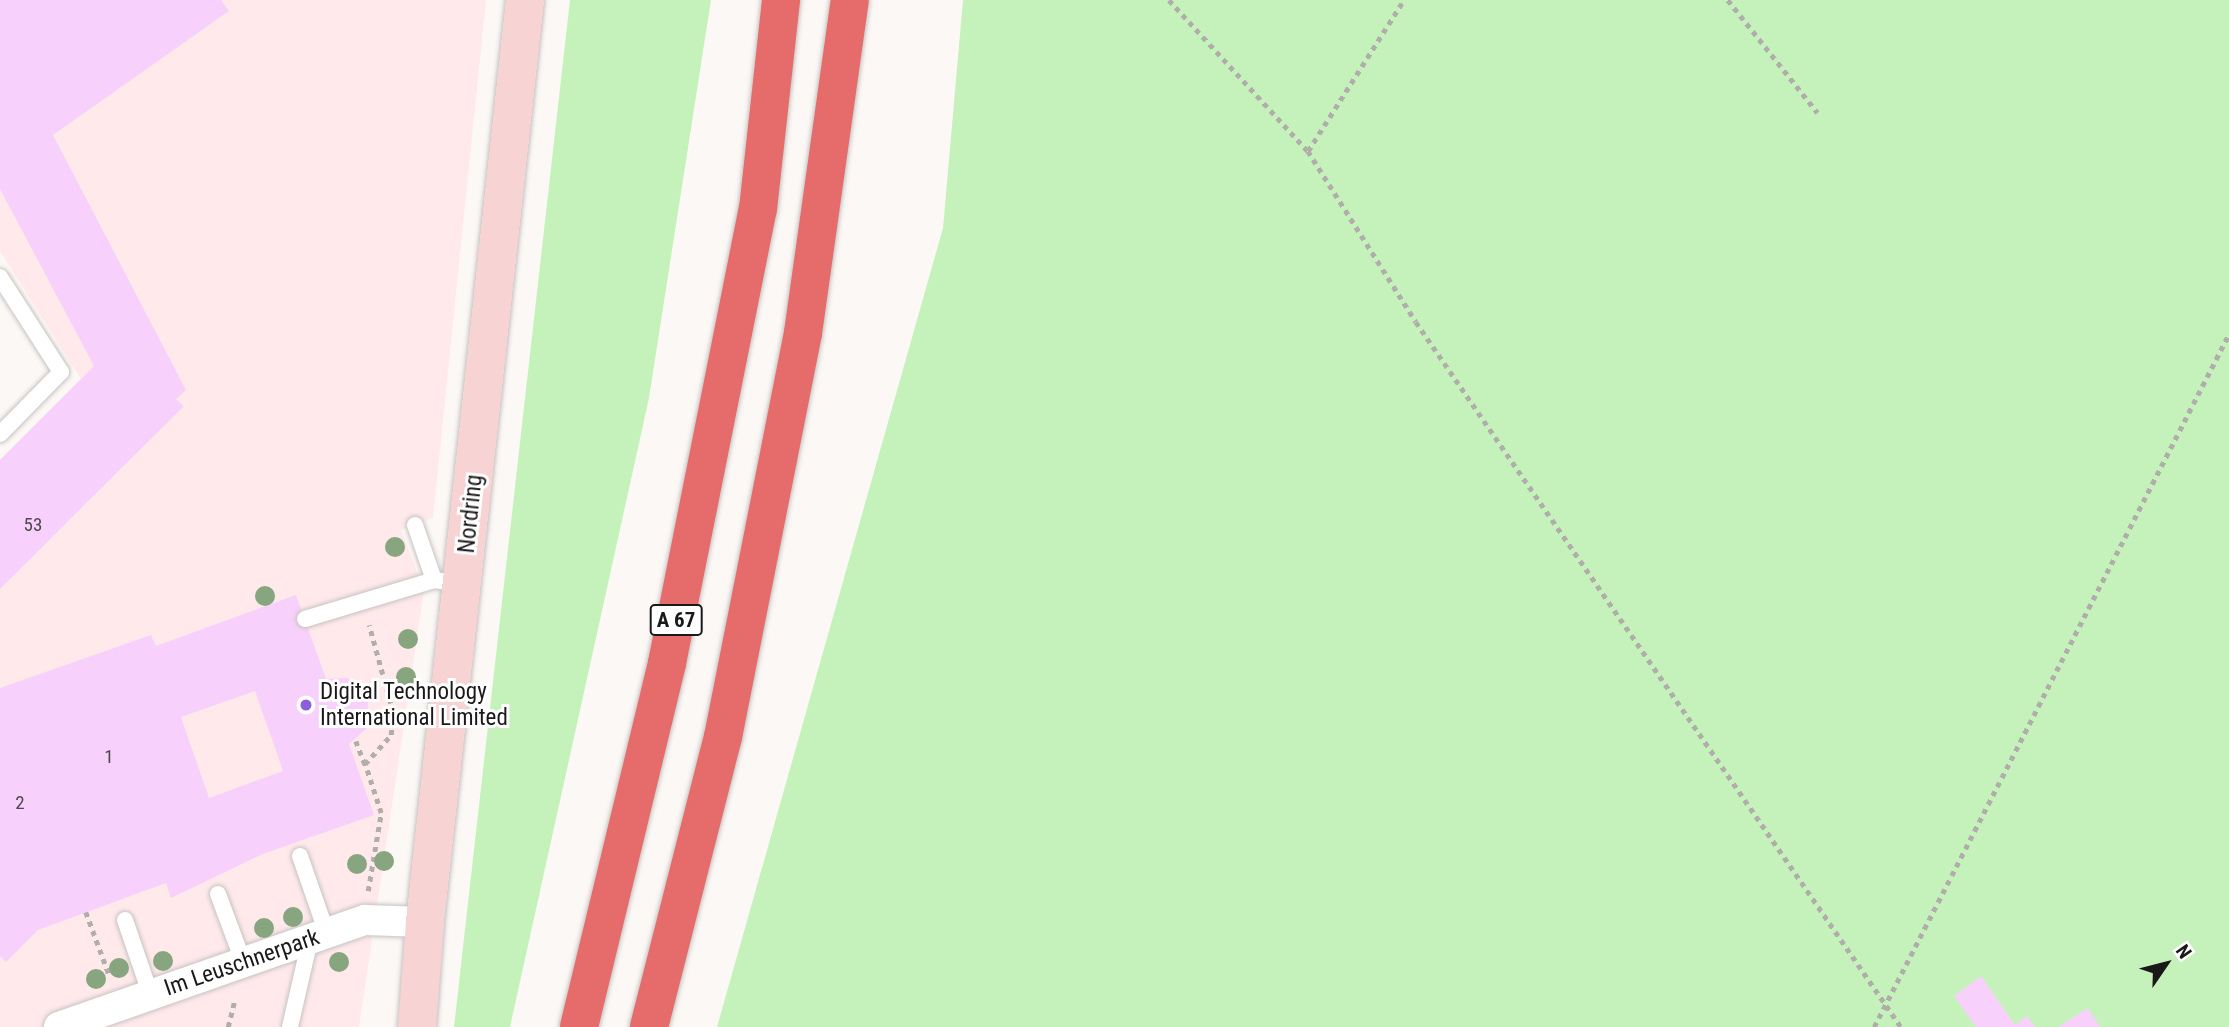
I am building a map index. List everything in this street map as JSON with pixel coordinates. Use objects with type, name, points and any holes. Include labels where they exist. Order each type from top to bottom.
[{"type":"highway","name":"A 67","points":[[758,209],[764,0]]},
{"type":"highway","name":"A 67","points":[[579,1027],[667,663],[758,209],[781,0]]},
{"type":"highway","points":[[649,1027],[720,749],[803,333],[850,0]]},
{"type":"main road","name":"Nordring","points":[[417,1027],[449,582],[525,0]]},
{"type":"street","name":"Im Leuschnerpark","points":[[61,1027],[365,920],[425,922]]},
{"type":"lane","points":[[0,277],[61,372],[0,433]]},
{"type":"lane","points":[[304,618],[359,599],[449,582],[415,525]]},
{"type":"lane","points":[[290,1027],[318,937],[300,856]]},
{"type":"lane","points":[[218,894],[244,964]]},
{"type":"lane","points":[[125,920],[151,996]]},
{"type":"path","points":[[1170,0],[1308,151],[1416,322],[1901,1027]]},
{"type":"path","points":[[1308,151],[1404,0]]},
{"type":"path","points":[[1728,0],[1818,113]]},
{"type":"path","points":[[1874,1027],[2229,334]]},
{"type":"path","points":[[359,599],[376,641],[393,713],[391,735],[365,764]]},
{"type":"path","points":[[356,741],[381,813],[371,853],[365,920]]},
{"type":"path","points":[[86,912],[120,1006]]},
{"type":"shaded area","points":[[0,0],[486,0],[433,518],[401,530],[424,590],[359,1027],[0,1027],[0,460],[81,379],[0,251]]},
{"type":"green space","points":[[570,0],[711,0],[649,398],[510,1027],[454,1027]]},
{"type":"green space","points":[[963,0],[2229,0],[2229,1027],[717,1027],[943,228]]},
{"type":"building","points":[[0,0],[221,0],[229,11],[53,135],[186,390],[176,399],[184,406],[0,589],[0,460],[94,366],[0,189]]},
{"type":"building","points":[[296,595],[326,679],[348,678],[368,700],[367,728],[349,744],[374,815],[263,854],[171,898],[166,883],[38,930],[6,962],[0,956],[0,688],[151,635],[156,646]],"holes":[[[255,691],[283,771],[209,798],[181,717]]]},
{"type":"building","points":[[1981,976],[2015,1025],[2027,1016],[2035,1027],[1976,1027],[1954,996]]},
{"type":"building","points":[[2088,1008],[2100,1027],[2058,1027]]},
{"type":"place","name":"Digital Technology International Limited","points":[[306,705]]}]
